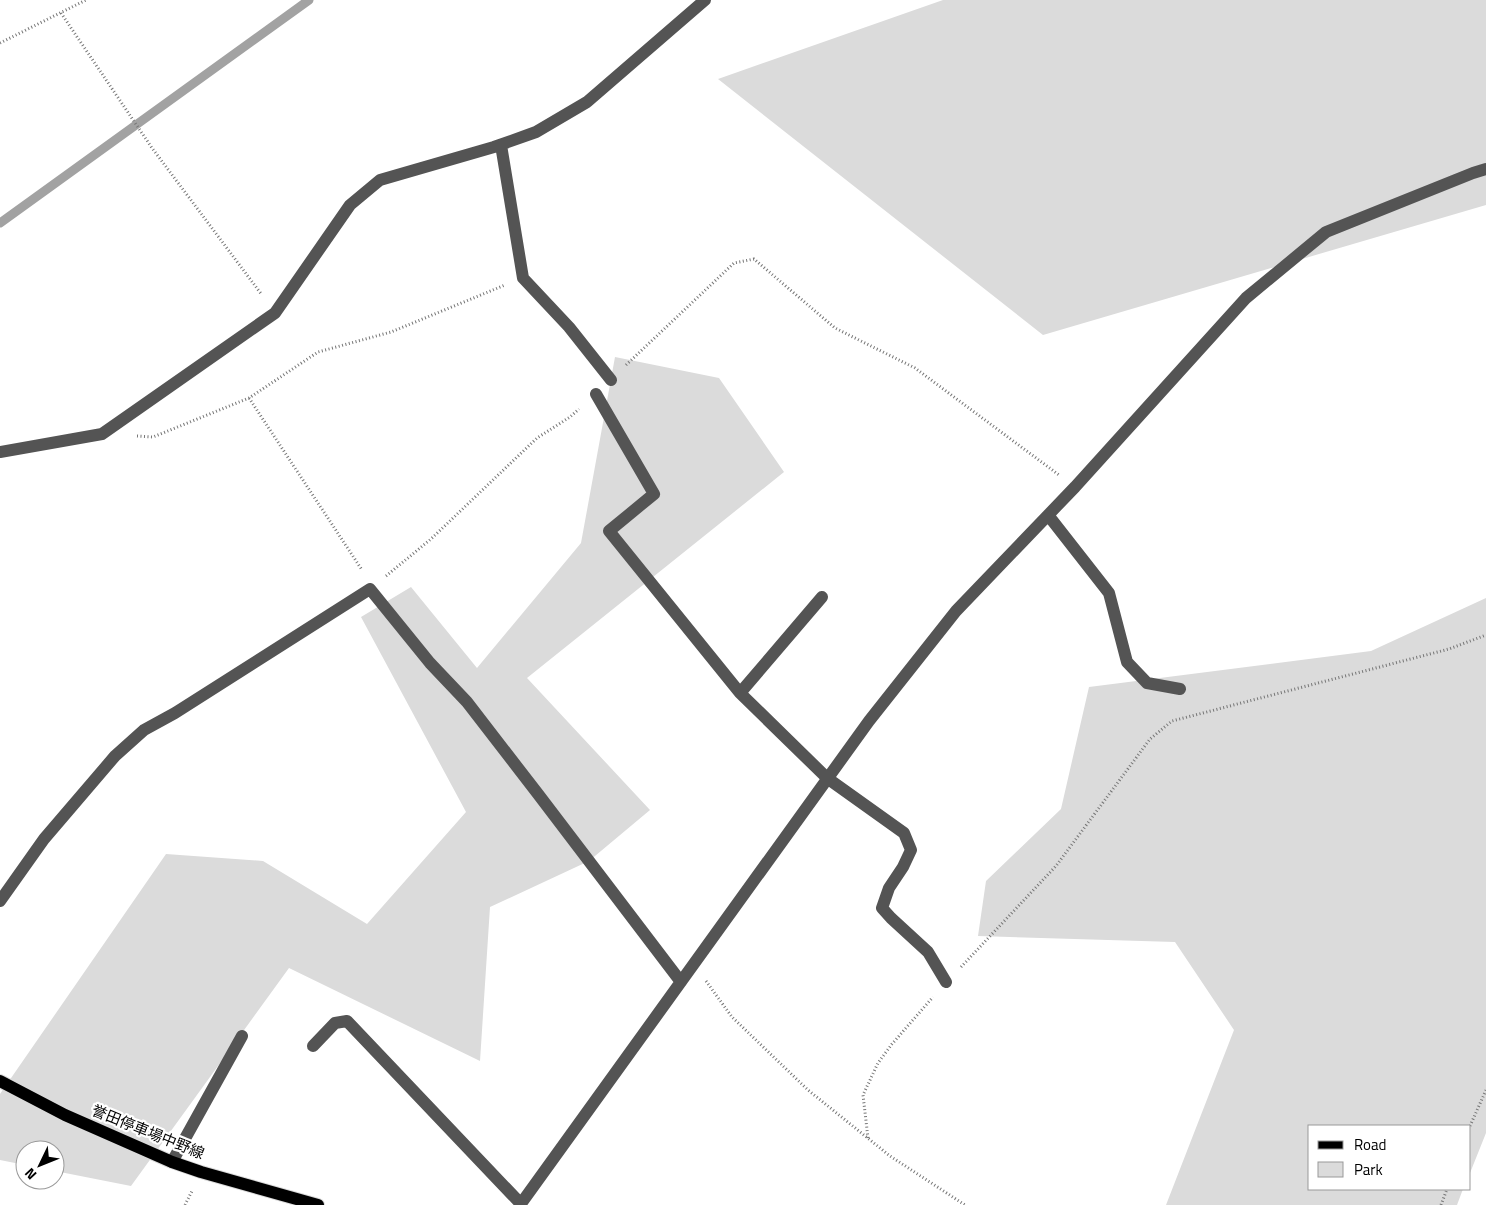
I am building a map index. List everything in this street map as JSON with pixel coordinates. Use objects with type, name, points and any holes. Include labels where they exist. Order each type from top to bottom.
[{"type":"main road","name":"誉田停車場中野線","points":[[0,1081],[65,1115],[172,1162],[318,1205]]},
{"type":"street","points":[[0,452],[102,434],[275,313],[350,205],[380,180],[501,145],[536,132],[587,102],[705,0]]},
{"type":"street","points":[[501,145],[523,278],[569,327],[611,380]]},
{"type":"street","points":[[313,1046],[335,1023],[346,1021],[521,1205],[868,721],[956,611],[1075,487],[1246,298],[1326,232],[1486,169]]},
{"type":"street","points":[[596,394],[654,494],[609,531],[740,693],[828,778],[904,833],[911,850],[903,867],[889,888],[882,908],[928,952],[946,982]]},
{"type":"street","points":[[1048,515],[1109,592],[1127,662],[1147,683],[1180,689]]},
{"type":"street","points":[[0,901],[44,839],[90,784],[115,756],[144,730],[370,589],[430,663],[467,702],[681,982]]},
{"type":"street","points":[[740,693],[822,597]]},
{"type":"street","points":[[172,1162],[242,1036]]},
{"type":"path","points":[[0,43],[86,0]]},
{"type":"path","points":[[61,13],[152,148],[275,313]]},
{"type":"path","points":[[611,380],[734,263],[754,260],[835,328],[915,368],[1075,487]]},
{"type":"path","points":[[102,434],[153,437],[249,398],[318,352],[391,332],[523,278]]},
{"type":"path","points":[[249,398],[361,568],[370,589],[431,540],[537,438],[570,417],[596,394]]},
{"type":"path","points":[[868,1138],[863,1095],[878,1063],[946,982],[1056,866],[1150,739],[1172,721],[1449,649],[1486,635]]},
{"type":"path","points":[[693,964],[732,1017],[808,1090],[890,1156],[965,1205]]},
{"type":"path","points":[[1470,1125],[1486,1090]]},
{"type":"path","points":[[1441,1205],[1447,1190]]},
{"type":"green space","points":[[943,0],[1486,0],[1486,205],[1043,335],[718,79]]},
{"type":"green space","points":[[615,357],[719,378],[784,472],[527,678],[650,810],[589,861],[490,907],[480,1061],[289,968],[131,1186],[65,1173],[65,1140],[15,1140],[15,1163],[0,1160],[0,1094],[166,854],[263,861],[367,924],[466,812],[361,617],[411,587],[477,668],[581,543]]},
{"type":"green space","points":[[1486,598],[1486,1133],[1471,1170],[1471,1125],[1308,1125],[1308,1190],[1463,1190],[1457,1205],[1166,1205],[1234,1030],[1175,942],[978,936],[986,881],[1061,809],[1089,687],[1371,651]]},
{"type":"waterway","points":[[0,223],[309,0]]}]
